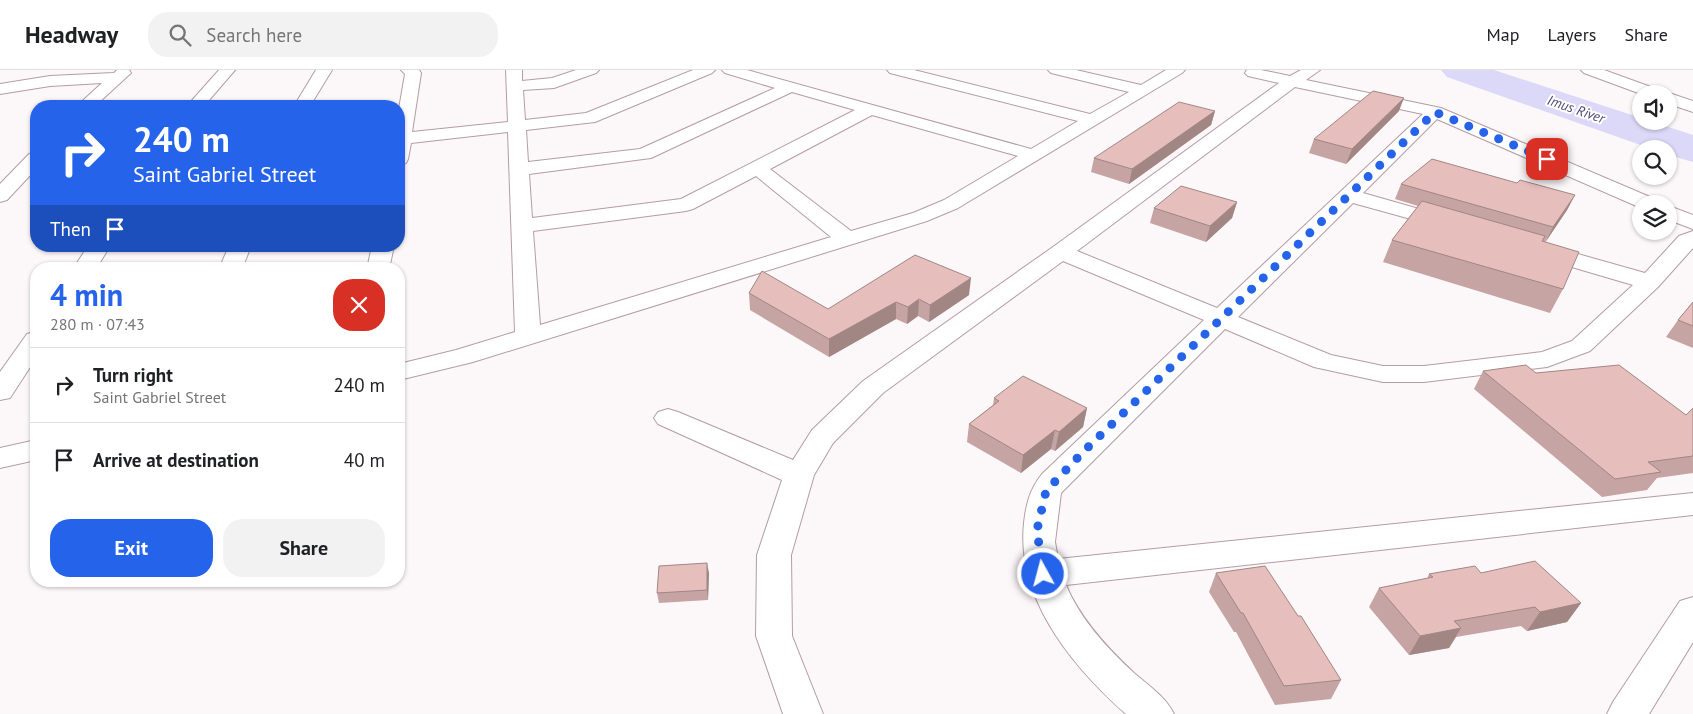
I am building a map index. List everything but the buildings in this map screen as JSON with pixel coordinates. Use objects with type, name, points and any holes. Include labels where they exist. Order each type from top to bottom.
[{"type":"street","points":[[200,100],[227,70]]},
{"type":"street","points":[[306,100],[324,70]]},
{"type":"street","points":[[405,117],[413,73],[409,70]]},
{"type":"street","points":[[528,336],[514,78],[554,83],[591,70]]},
{"type":"street","points":[[405,139],[589,118],[707,70]]},
{"type":"street","points":[[730,70],[1034,155]]},
{"type":"street","points":[[895,70],[1093,120]]},
{"type":"street","points":[[1056,70],[1143,90]]},
{"type":"street","points":[[405,371],[464,356],[920,217],[951,204],[1177,70]]},
{"type":"street","points":[[1589,70],[1632,85]]},
{"type":"street","points":[[0,89],[122,73]]},
{"type":"street","points":[[92,100],[122,73]]},
{"type":"street","points":[[1253,73],[1302,76],[1435,112],[1632,196]]},
{"type":"street","points":[[803,714],[774,636],[774,555],[799,475],[822,437],[873,387],[1302,76]]},
{"type":"street","points":[[519,169],[644,154],[790,87]]},
{"type":"street","points":[[1677,101],[1693,107]]},
{"type":"street","points":[[522,226],[686,205],[871,109]]},
{"type":"street","points":[[1154,714],[1122,688],[1070,628],[1043,574],[1037,530],[1046,491],[1083,452],[1435,112]]},
{"type":"street","points":[[0,196],[30,164]]},
{"type":"street","points":[[757,168],[847,239]]},
{"type":"street","points":[[17,178],[30,177]]},
{"type":"street","points":[[1350,195],[1462,228]]},
{"type":"street","points":[[1677,216],[1693,224]]},
{"type":"street","points":[[1061,252],[1323,361],[1382,374],[1424,374],[1547,359],[1581,346],[1650,282],[1687,241],[1693,238]]},
{"type":"street","points":[[1519,244],[1650,282]]},
{"type":"street","points":[[0,392],[30,348]]},
{"type":"street","points":[[668,418],[799,475]]},
{"type":"street","points":[[0,458],[30,451]]},
{"type":"street","points":[[1043,574],[1693,504]]},
{"type":"street","points":[[1627,714],[1693,611]]},
{"type":"waterway","name":"Imus River","points":[[1459,70],[1693,149]]},
{"type":"route","points":[[1043,574],[1037,530],[1046,491],[1083,452],[1435,112],[1547,159]]}]
